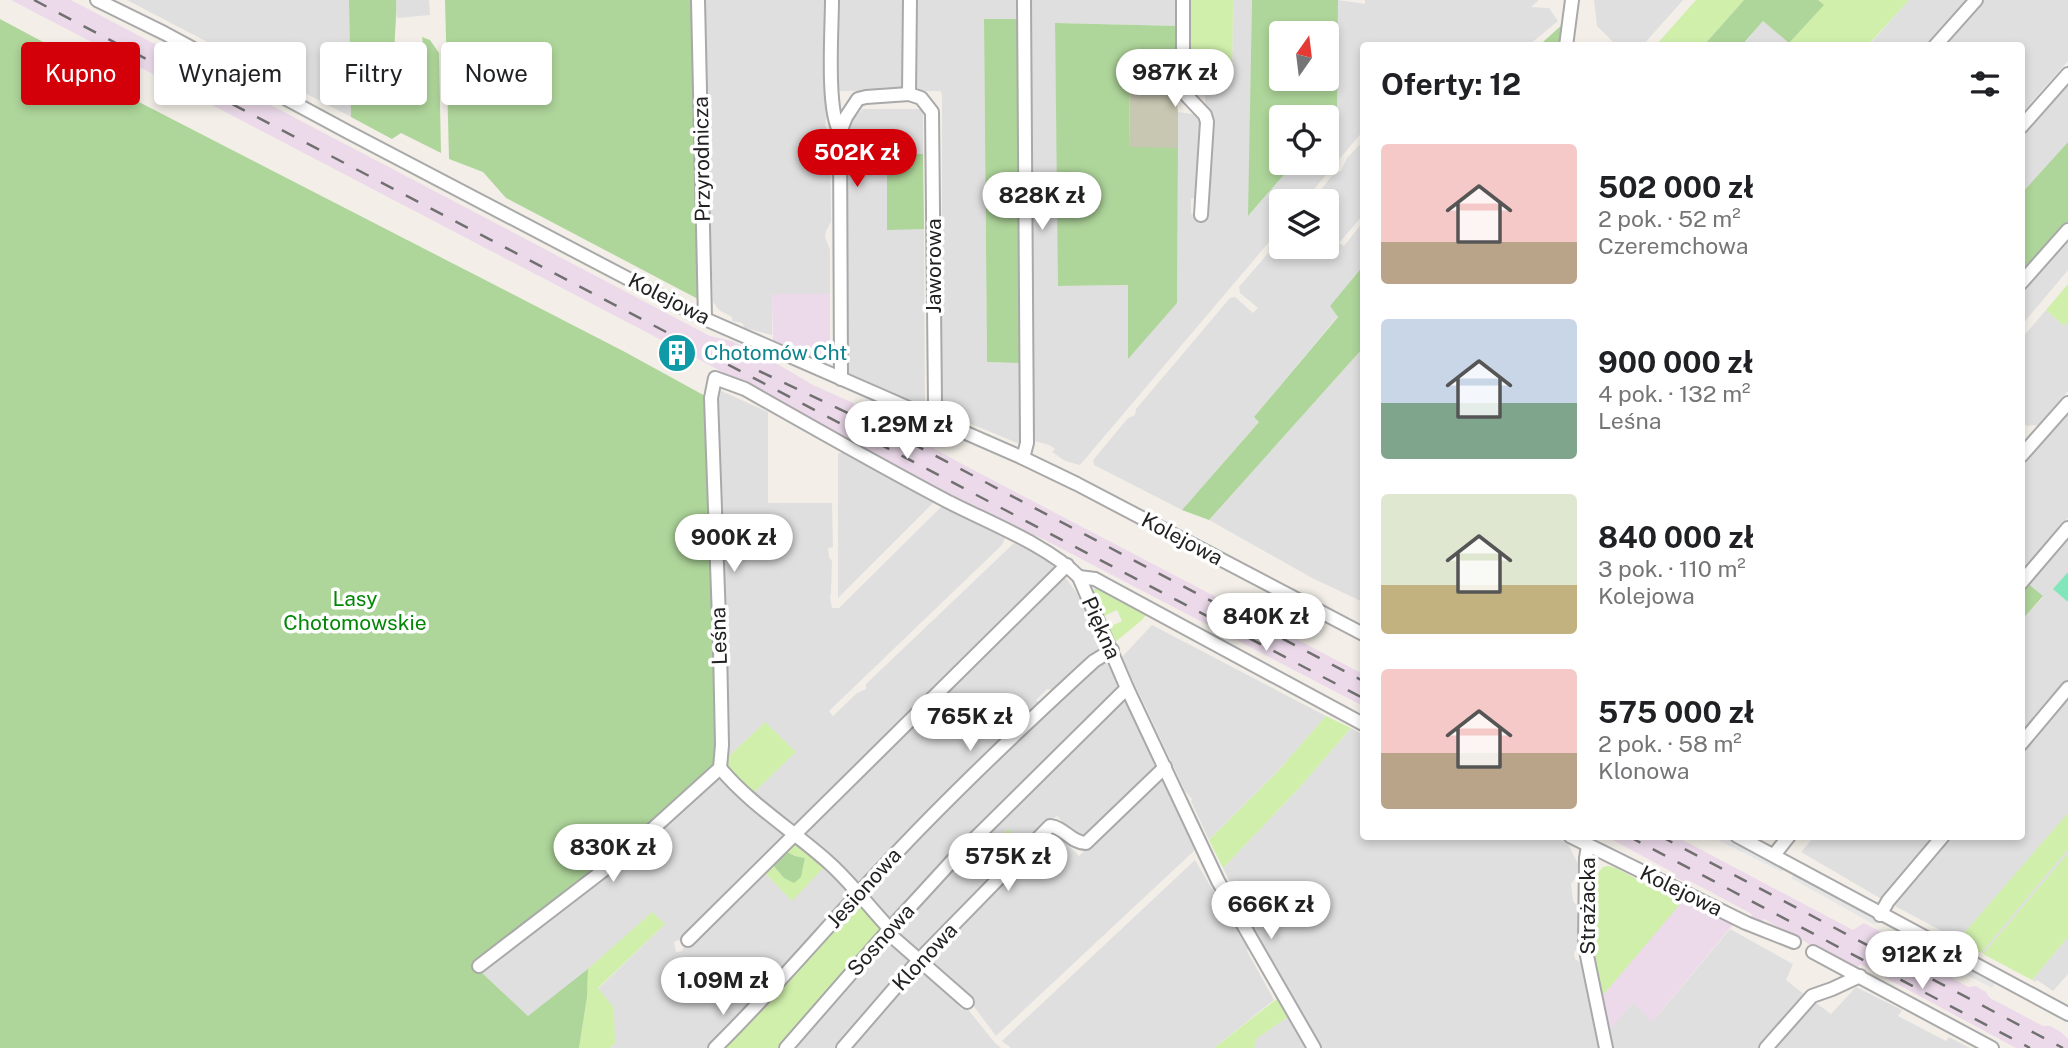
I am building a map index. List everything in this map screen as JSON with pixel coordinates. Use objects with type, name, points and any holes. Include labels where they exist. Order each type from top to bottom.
[{"type":"street","name":"Kolejowa","points":[[97,0],[705,318],[1023,458],[1360,632]]},
{"type":"street","name":"Przyrodnicza","points":[[698,0],[705,318]]},
{"type":"street","points":[[832,0],[832,100],[835,122],[840,132]]},
{"type":"street","points":[[832,100],[909,94],[910,0]]},
{"type":"street","points":[[1023,458],[1027,443],[1024,0]]},
{"type":"street","points":[[1183,0],[1183,83],[1187,96],[1205,115],[1207,122],[1201,215]]},
{"type":"street","points":[[1567,42],[1572,0]]},
{"type":"street","points":[[1939,42],[1976,0]]},
{"type":"street","points":[[2025,122],[2068,74]]},
{"type":"street","name":"Jaworowa","points":[[909,94],[921,97],[932,112],[935,403],[932,419]]},
{"type":"street","points":[[841,379],[840,132],[858,99]]},
{"type":"street","points":[[2025,278],[2068,230]]},
{"type":"street","name":"Piękna","points":[[715,378],[744,389],[942,499],[1034,545],[1067,565],[1079,577],[1127,688],[1218,881],[1314,1048]]},
{"type":"street","name":"Leśna","points":[[715,378],[711,398],[721,703],[720,768]]},
{"type":"street","points":[[2025,451],[2068,403]]},
{"type":"street","points":[[2025,578],[2068,528]]},
{"type":"street","points":[[688,940],[1067,565]]},
{"type":"street","points":[[1079,577],[1095,579],[1360,722]]},
{"type":"street","name":"Jesionowa","points":[[716,1048],[779,983],[923,824],[999,748],[1094,661],[1112,650]]},
{"type":"street","name":"Sosnowa","points":[[786,1048],[952,861],[1127,688]]},
{"type":"street","points":[[2025,739],[2068,688]]},
{"type":"street","name":"Klonowa","points":[[843,1048],[919,960],[1050,826],[1058,828],[1073,840],[1086,843],[1165,767]]},
{"type":"street","points":[[479,967],[626,853],[720,768],[747,796],[834,868],[888,931],[967,1002]]},
{"type":"street","name":"Kolejowa","points":[[1577,840],[1746,923],[1794,942]]},
{"type":"street","points":[[1745,840],[2068,1014]]},
{"type":"street","points":[[1774,855],[1786,840]]},
{"type":"street","points":[[1880,915],[1888,901],[1940,840]]},
{"type":"street","name":"Strażacka","points":[[1588,846],[1585,946],[1606,1048]]},
{"type":"street","points":[[1813,952],[1992,1048]]},
{"type":"street","points":[[1766,1048],[1814,994],[1860,976]]},
{"type":"shaded area","points":[[11,0],[71,0],[154,44],[154,75],[140,67],[140,42],[91,42]]},
{"type":"shaded area","points":[[127,0],[349,0],[350,42],[320,42],[320,101],[306,93],[306,42],[207,42]]},
{"type":"shaded area","points":[[396,0],[429,0],[430,15],[397,18]]},
{"type":"shaded area","points":[[702,0],[829,0],[829,41],[824,40],[824,45],[829,49],[829,117],[825,126],[830,132],[831,222],[825,237],[830,250],[830,294],[772,295],[772,335],[745,328],[742,323],[732,321],[732,317],[719,310],[713,302]]},
{"type":"shaded area","points":[[834,0],[904,0],[904,87],[900,91],[835,91]]},
{"type":"shaded area","points":[[916,0],[1019,0],[1020,19],[984,20],[987,362],[1021,363],[1022,445],[942,412],[942,96],[941,91],[920,91],[916,87]]},
{"type":"shaded area","points":[[1028,0],[1178,0],[1178,26],[1055,23],[1059,286],[1128,285],[1128,357],[1177,303],[1178,112],[1199,115],[1201,118],[1199,197],[1191,199],[1191,214],[1202,219],[1208,209],[1206,196],[1211,115],[1209,110],[1205,110],[1205,85],[1232,82],[1233,0],[1252,0],[1249,215],[1269,192],[1269,242],[1080,465],[1065,461],[1052,452],[1055,449],[1031,440]]},
{"type":"shaded area","points":[[1338,0],[1365,4],[1365,0],[1539,0],[1531,7],[1549,8],[1558,21],[1533,42],[1360,42],[1360,135],[1339,159]]},
{"type":"shaded area","points":[[1594,0],[1683,0],[1646,42],[1613,42],[1597,26]]},
{"type":"shaded area","points":[[1909,0],[1970,0],[1931,42],[1872,42]]},
{"type":"shaded area","points":[[1982,0],[2068,0],[2068,61],[2025,109],[2025,42],[1946,42]]},
{"type":"shaded area","points":[[1763,21],[1788,42],[1745,42]]},
{"type":"shaded area","points":[[2068,84],[2068,142],[2025,190],[2025,132]]},
{"type":"shaded area","points":[[1130,86],[1175,88],[1178,148],[1129,148]]},
{"type":"shaded area","points":[[212,105],[271,105],[710,336],[732,341],[769,359],[813,385],[851,402],[962,464],[1360,672],[1360,704],[1045,540],[979,510],[687,353],[681,364],[664,356],[667,343]]},
{"type":"shaded area","points":[[328,105],[351,105],[351,117]]},
{"type":"shaded area","points":[[863,109],[923,109],[923,154],[887,155],[887,229],[924,229],[925,406],[848,374],[848,125]]},
{"type":"shaded area","points":[[1360,144],[1360,218],[1339,243],[1339,189],[1322,189],[1333,175],[1339,175],[1347,158]]},
{"type":"shaded area","points":[[1284,175],[1326,175],[1314,189],[1272,189]]},
{"type":"shaded area","points":[[1360,226],[1360,270],[1330,306],[1338,316],[1254,417],[1259,422],[1182,510],[1094,465],[1093,460],[1128,418],[1135,415],[1136,409],[1230,298],[1235,297],[1253,313],[1258,308],[1240,293],[1239,287],[1269,252],[1269,259],[1339,259],[1339,243],[1344,246]]},
{"type":"shaded area","points":[[2068,235],[2068,270],[2025,321],[2025,285]]},
{"type":"shaded area","points":[[772,294],[830,294],[830,362],[821,358],[819,362],[773,342]]},
{"type":"shaded area","points":[[2046,310],[2064,326],[2068,321],[2068,391],[2038,425],[2027,426],[2025,424],[2025,334]]},
{"type":"shaded area","points":[[1360,351],[1360,601],[1312,578],[1209,520]]},
{"type":"shaded area","points":[[719,390],[768,412],[768,503],[832,503],[833,547],[828,548],[832,561],[832,608],[839,608],[942,506],[1005,538],[1002,545],[829,711],[833,716],[857,693],[866,689],[866,684],[1014,543],[1041,556],[1063,574],[1076,592],[1103,644],[1104,649],[1058,690],[1047,689],[1036,700],[1041,706],[1035,706],[1032,715],[932,811],[917,821],[919,824],[860,884],[856,884],[751,795],[765,722],[727,758],[715,397]]},
{"type":"shaded area","points":[[2068,414],[2068,518],[2025,569],[2025,463]]},
{"type":"shaded area","points":[[842,452],[934,502],[838,598],[838,454]]},
{"type":"shaded area","points":[[2068,533],[2068,895],[2009,967],[1878,897],[1801,852],[1811,840],[2025,840],[2025,617],[2043,597],[2026,582]]},
{"type":"shaded area","points":[[1152,625],[1326,716],[1278,771],[1209,840],[1192,799],[1185,791],[1122,657]]},
{"type":"shaded area","points":[[1108,658],[1121,685],[889,922],[863,895],[905,846],[1102,659]]},
{"type":"shaded area","points":[[1125,695],[1156,769],[1082,841],[1057,816],[1027,846],[1008,829],[993,881],[915,955],[892,934],[939,879]]},
{"type":"shaded area","points":[[1351,728],[1360,733],[1360,840],[1560,840],[1568,844],[1578,864],[1577,876],[1571,884],[1573,901],[1577,906],[1579,946],[1574,953],[1575,959],[1582,963],[1607,1032],[1633,1002],[1653,1021],[1730,929],[1793,964],[1786,980],[1805,995],[1760,1048],[1321,1048],[1262,945],[1223,868],[1300,787]]},
{"type":"shaded area","points":[[1162,777],[1195,850],[996,1036],[969,1000],[927,959],[1030,851],[1037,850],[1038,842],[1053,830],[1079,856]]},
{"type":"shaded area","points":[[713,780],[720,780],[791,835],[687,934],[674,942],[676,952],[682,951],[764,872],[786,895],[826,865],[854,895],[711,1048],[610,1048],[615,1043],[598,989],[664,925],[652,912],[602,959],[528,1016],[481,972]]},
{"type":"shaded area","points":[[1613,840],[1683,840],[1853,930],[1864,923],[1905,945],[1909,940],[1922,948],[1917,958],[1968,987],[1976,986],[1990,998],[2043,1026],[2050,1026],[2061,1032],[2068,1039],[2068,1048],[2016,1048],[1860,964],[1856,970],[1764,919],[1761,922],[1751,917],[1752,914],[1688,880],[1685,882],[1675,877],[1676,874]]},
{"type":"shaded area","points":[[1718,840],[1734,840],[1785,866],[1782,872]]},
{"type":"shaded area","points":[[1195,860],[1248,949],[1274,1000],[1214,1048],[1011,1048],[1002,1041]]},
{"type":"shaded area","points":[[1795,872],[1878,919],[1875,925],[1791,878]]},
{"type":"shaded area","points":[[1685,897],[1735,922],[1652,1022],[1633,1002],[1607,1033],[1599,1000]]},
{"type":"shaded area","points":[[886,937],[959,1000],[958,1005],[962,1010],[966,1007],[1001,1048],[791,1048]]},
{"type":"shaded area","points":[[2068,937],[2068,974],[2053,991],[2037,980],[2032,980]]},
{"type":"shaded area","points":[[1945,954],[1996,981],[1992,988],[1941,961]]},
{"type":"shaded area","points":[[1856,987],[1902,1010],[1898,1016],[1946,1041],[1949,1037],[1970,1048],[1771,1048],[1812,1000],[1831,1014]]},
{"type":"shaded area","points":[[1289,1016],[1306,1048],[1254,1048],[1255,1039]]},
{"type":"green space","points":[[349,0],[396,0],[395,42],[350,42]]},
{"type":"green space","points":[[445,0],[691,0],[698,299],[506,198],[483,172],[449,159],[448,105],[552,105],[552,42],[446,42]]},
{"type":"green space","points":[[1188,0],[1233,0],[1232,82],[1198,86],[1189,79]]},
{"type":"green space","points":[[1252,0],[1338,0],[1338,21],[1269,21],[1269,91],[1337,91],[1337,105],[1269,105],[1269,175],[1284,175],[1248,216]]},
{"type":"green space","points":[[1696,0],[1744,0],[1707,42],[1659,42]]},
{"type":"green space","points":[[1744,0],[1818,0],[1824,5],[1790,42],[1763,21],[1745,42],[1707,42]]},
{"type":"green space","points":[[1818,0],[1909,0],[1871,42],[1790,42],[1823,5]]},
{"type":"green space","name":"Lasy Chotomowskie","points":[[0,19],[43,42],[21,42],[21,105],[140,105],[140,103],[625,352],[707,397],[719,740],[710,772],[481,972],[528,1016],[588,969],[587,997],[579,1048],[0,1048]]},
{"type":"green space","points":[[984,19],[1020,19],[1021,363],[987,362]]},
{"type":"green space","points":[[1055,23],[1178,26],[1175,88],[1130,86],[1129,147],[1178,148],[1177,303],[1128,359],[1128,285],[1058,286]]},
{"type":"green space","points":[[1564,23],[1561,42],[1543,42]]},
{"type":"green space","points":[[422,37],[430,40],[439,53],[441,153],[401,133],[392,139],[351,117],[351,105],[427,105],[427,42],[423,42]]},
{"type":"green space","points":[[2068,142],[2068,223],[2025,272],[2025,190]]},
{"type":"green space","points":[[887,154],[923,154],[924,229],[887,230]]},
{"type":"green space","points":[[1360,270],[1360,351],[1209,520],[1182,510],[1259,422],[1254,417],[1338,317],[1330,306]]},
{"type":"green space","points":[[2068,284],[2068,321],[2064,326],[2046,310]]},
{"type":"green space","points":[[2068,572],[2068,602],[2053,589]]},
{"type":"green space","points":[[2025,583],[2043,596],[2025,616]]},
{"type":"green space","points":[[1099,586],[1146,615],[1114,643],[1107,628],[1122,621],[1117,610],[1102,617],[1090,592]]},
{"type":"green space","points":[[1326,716],[1351,728],[1300,787],[1223,868],[1209,840],[1278,771]]},
{"type":"green space","points":[[765,722],[796,752],[751,795],[726,772],[727,758]]},
{"type":"green space","points":[[2068,813],[2068,849],[1981,953],[1958,940]]},
{"type":"green space","points":[[1008,829],[1027,846],[993,881],[975,863]]},
{"type":"green space","points":[[793,843],[800,843],[826,865],[792,901],[764,872],[772,864],[784,878],[801,877],[805,858],[785,851]]},
{"type":"green space","points":[[785,851],[805,858],[801,877],[794,883],[784,878],[772,864]]},
{"type":"green space","points":[[2068,853],[2068,937],[2032,980],[1983,954]]},
{"type":"green space","points":[[1608,866],[1681,903],[1599,1000],[1592,944],[1591,890],[1594,878],[1603,867]]},
{"type":"green space","points":[[860,900],[886,928],[783,1048],[719,1048]]},
{"type":"green space","points":[[652,912],[665,924],[598,988],[614,1008],[615,1043],[610,1048],[579,1048],[587,997],[588,969]]},
{"type":"green space","points":[[1278,998],[1289,1016],[1256,1039],[1254,1048],[1214,1048]]},
{"type":"railway","points":[[34,0],[1360,696]]},
{"type":"railway","points":[[759,371],[913,444],[1360,679]]},
{"type":"railway","points":[[1636,840],[2030,1048]]},
{"type":"railway","points":[[1668,840],[2063,1048]]},
{"type":"place","name":"Chotomów Cht","points":[[677,353]]}]
